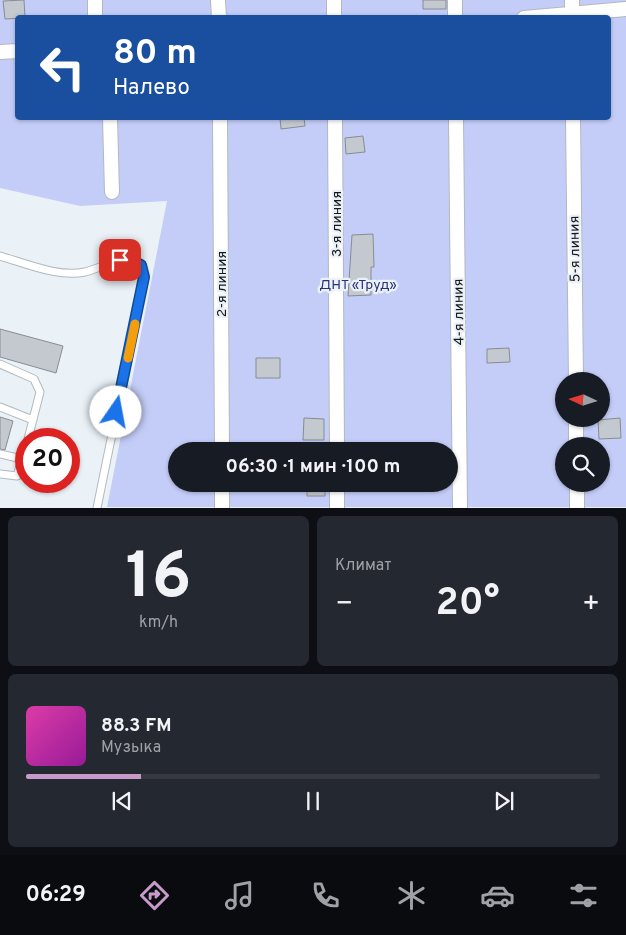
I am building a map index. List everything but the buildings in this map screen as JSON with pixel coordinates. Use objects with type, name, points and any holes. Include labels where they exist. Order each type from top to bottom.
[{"type":"street","points":[[95,0],[95,15]]},
{"type":"street","points":[[218,0],[219,15]]},
{"type":"street","points":[[334,0],[334,15]]},
{"type":"street","points":[[454,0],[455,15]]},
{"type":"street","points":[[542,15],[572,10],[626,9]]},
{"type":"street","points":[[0,52],[15,51]]},
{"type":"street","points":[[110,120],[112,192]]},
{"type":"street","name":"2-я линия","points":[[220,120],[222,442]]},
{"type":"street","name":"3-я линия","points":[[335,120],[337,442]]},
{"type":"street","name":"4-я линия","points":[[456,120],[460,508]]},
{"type":"street","name":"5-я линия","points":[[573,120],[576,372]]},
{"type":"street","points":[[222,492],[222,508]]},
{"type":"street","points":[[337,492],[337,508]]},
{"type":"street","points":[[577,492],[577,508]]},
{"type":"lane","points":[[0,256],[60,272],[83,272],[120,260],[133,261],[141,265],[144,277],[97,508]]},
{"type":"lane","points":[[0,364],[34,379],[40,392],[31,428]]},
{"type":"lane","points":[[0,407],[33,420]]},
{"type":"lane","points":[[0,454],[15,457]]},
{"type":"lane","points":[[0,474],[15,476]]},
{"type":"green space","name":"ДНТ «Труд»","points":[[0,0],[626,0],[626,507],[107,507],[167,201],[80,206],[0,188]]},
{"type":"slow traffic","points":[[128,358],[135,324]]},
{"type":"route","points":[[116,412],[144,277],[141,265],[133,261],[120,260]]}]
